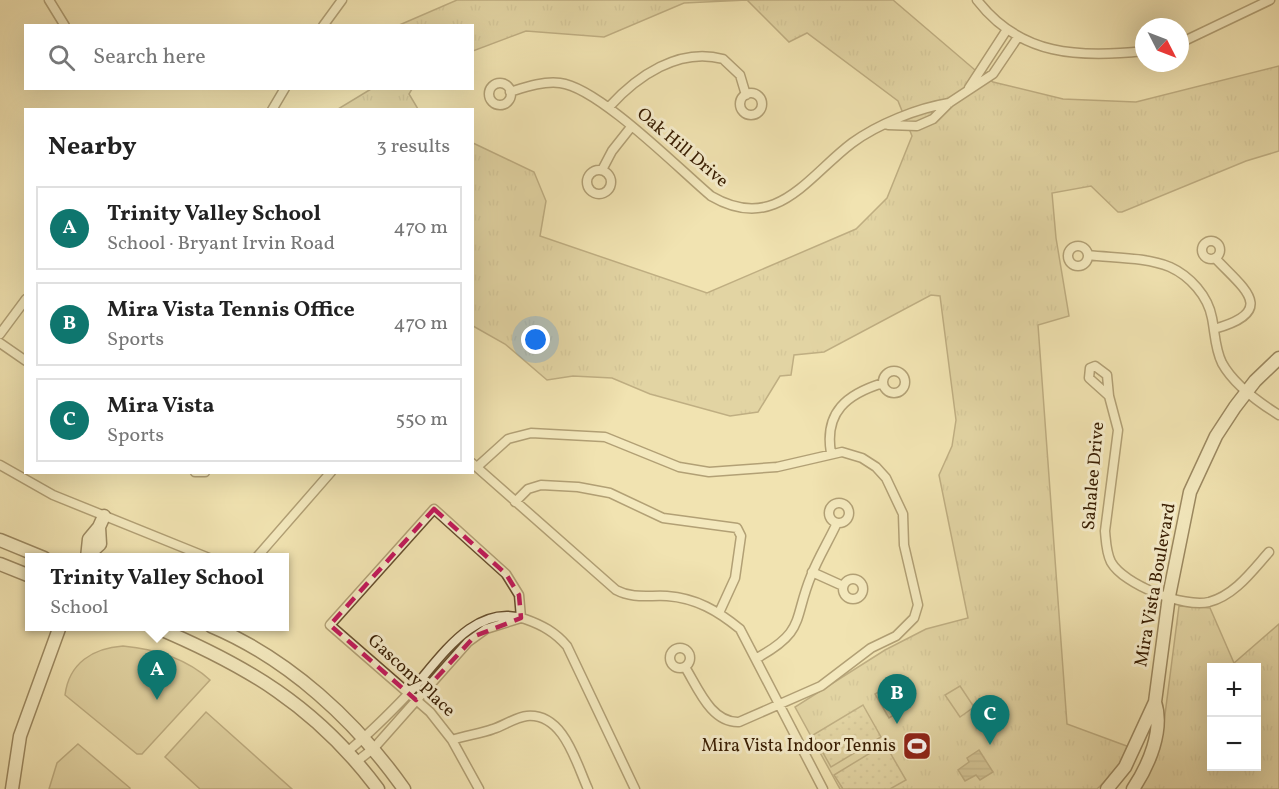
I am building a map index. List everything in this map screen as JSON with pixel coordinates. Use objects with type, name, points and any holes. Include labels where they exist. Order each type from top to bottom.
[{"type":"street","points":[[49,0],[64,24]]},
{"type":"street","points":[[324,24],[342,0]]},
{"type":"street","points":[[977,0],[988,15],[1006,31],[1036,45],[1071,54],[1135,51]]},
{"type":"street","points":[[1189,39],[1270,0]]},
{"type":"street","name":"Oak Hill Drive","points":[[969,89],[1006,31]]},
{"type":"street","name":"Oak Hill Drive","points":[[888,125],[917,126],[933,120],[949,103],[993,74],[1018,37]]},
{"type":"street","points":[[609,107],[641,77],[690,57],[723,59],[740,75],[746,94]]},
{"type":"street","name":"Oak Hill Drive","points":[[510,92],[531,85],[560,83],[584,92],[609,107],[711,196],[725,204],[749,209],[779,202],[797,193],[851,143],[871,131],[925,106],[949,103]]},
{"type":"street","points":[[273,108],[284,90]]},
{"type":"street","points":[[602,170],[612,151],[631,128]]},
{"type":"street","points":[[1088,255],[1154,263],[1182,274],[1198,289],[1207,304],[1222,362],[1231,376],[1279,415]]},
{"type":"street","points":[[1214,329],[1237,323],[1247,312],[1250,304],[1244,285],[1215,258]]},
{"type":"street","points":[[0,334],[24,302]]},
{"type":"street","points":[[0,343],[24,360]]},
{"type":"street","name":"Mira Vista Boulevard","points":[[1107,789],[1125,767],[1155,702],[1169,596],[1190,492],[1216,436],[1247,391],[1279,358]]},
{"type":"street","points":[[831,453],[831,429],[842,405],[861,390],[883,383]]},
{"type":"street","name":"Sahalee Drive","points":[[1109,396],[1119,430],[1105,531],[1108,555],[1112,564],[1125,577],[1138,585],[1194,603],[1221,597],[1245,579],[1269,552]]},
{"type":"street","points":[[685,667],[716,714],[727,722],[746,721],[780,704],[821,686],[872,648],[896,636],[915,618],[918,605],[904,545],[903,514],[886,477],[862,458],[842,452],[777,467],[709,472],[679,467],[605,437],[531,433],[508,439],[475,465],[616,590],[631,596],[684,598],[719,613],[740,630],[757,658],[780,704],[798,745],[823,789]]},
{"type":"street","points":[[0,465],[102,522],[194,553]]},
{"type":"street","points":[[260,553],[329,474]]},
{"type":"street","points":[[515,502],[528,489],[541,485],[578,487],[610,493],[663,518],[737,528],[741,536],[735,578],[719,613]]},
{"type":"street","name":"Gascony Place","points":[[479,789],[452,740],[416,700],[330,625],[434,508],[506,574],[519,595],[521,618]]},
{"type":"street","points":[[88,553],[89,539],[102,522]]},
{"type":"street","points":[[757,658],[779,644],[794,630],[799,621],[812,572],[836,525]]},
{"type":"street","points":[[0,540],[32,553]]},
{"type":"street","points":[[0,564],[25,574]]},
{"type":"street","points":[[812,572],[843,586]]},
{"type":"street","points":[[347,752],[364,738],[467,630],[489,618],[511,614],[551,630],[567,646],[636,789]]},
{"type":"street","points":[[356,762],[374,748],[476,636],[486,629],[521,618]]},
{"type":"street","points":[[12,789],[20,736],[59,631]]},
{"type":"street","points":[[162,631],[212,652],[263,680],[313,718],[347,752],[378,789]]},
{"type":"street","points":[[219,631],[278,664],[329,705],[374,748],[404,789]]},
{"type":"street","name":"Mira Vista Boulevard","points":[[1133,789],[1150,757],[1157,733],[1159,714],[1155,702]]},
{"type":"street","points":[[452,740],[489,730],[525,716],[545,719],[552,723],[564,738],[588,789]]},
{"type":"highlighted area","points":[[434,509],[506,574],[519,595],[521,618],[475,636],[416,700],[330,625]]},
{"type":"green space","points":[[457,0],[747,0],[684,3],[604,37],[526,31],[474,51],[474,24],[402,24]]},
{"type":"green space","points":[[747,0],[893,0],[975,70],[993,82],[1063,99],[1136,102],[1279,66],[1279,151],[1246,161],[1122,212],[1118,212],[1091,186],[1052,193],[1056,238],[1069,316],[1038,325],[1067,724],[1132,748],[1123,764],[1097,789],[840,789],[795,707],[885,650],[926,629],[968,618],[939,475],[952,446],[956,420],[940,296],[931,295],[824,352],[794,355],[791,375],[780,376],[758,412],[730,416],[650,394],[612,378],[573,376],[547,380],[505,344],[474,327],[474,143],[534,172],[546,201],[540,236],[707,293],[856,229],[887,198],[912,136],[898,101],[807,33],[789,42]]},
{"type":"green space","points":[[369,90],[411,90],[409,94],[417,108],[340,108]]},
{"type":"green space","points":[[1179,606],[1210,608],[1234,663],[1279,624],[1279,789],[1137,789],[1163,730]]},
{"type":"green space","points":[[123,646],[147,649],[170,656],[201,672],[210,680],[142,754],[137,754],[65,695],[72,674],[84,659],[102,650]]},
{"type":"green space","points":[[888,686],[902,710],[889,718],[875,694]]},
{"type":"green space","points":[[960,686],[974,707],[960,717],[945,695]]},
{"type":"green space","points":[[863,705],[881,737],[831,767],[813,735]]},
{"type":"green space","points":[[206,712],[292,789],[200,789],[165,757]]},
{"type":"green space","points":[[78,744],[130,789],[49,789],[57,763]]},
{"type":"green space","points":[[885,744],[906,780],[890,789],[843,789],[834,775]]},
{"type":"shaded area","points":[[979,750],[993,772],[980,780],[976,775],[965,781],[958,770],[969,762],[967,758]]},
{"type":"place","name":"Trinity Valley School","points":[[157,700]]},
{"type":"place","name":"Mira Vista Tennis Office","points":[[897,724]]},
{"type":"place","name":"Mira Vista","points":[[990,745]]},
{"type":"place","name":"Mira Vista Indoor Tennis","points":[[917,746]]}]
